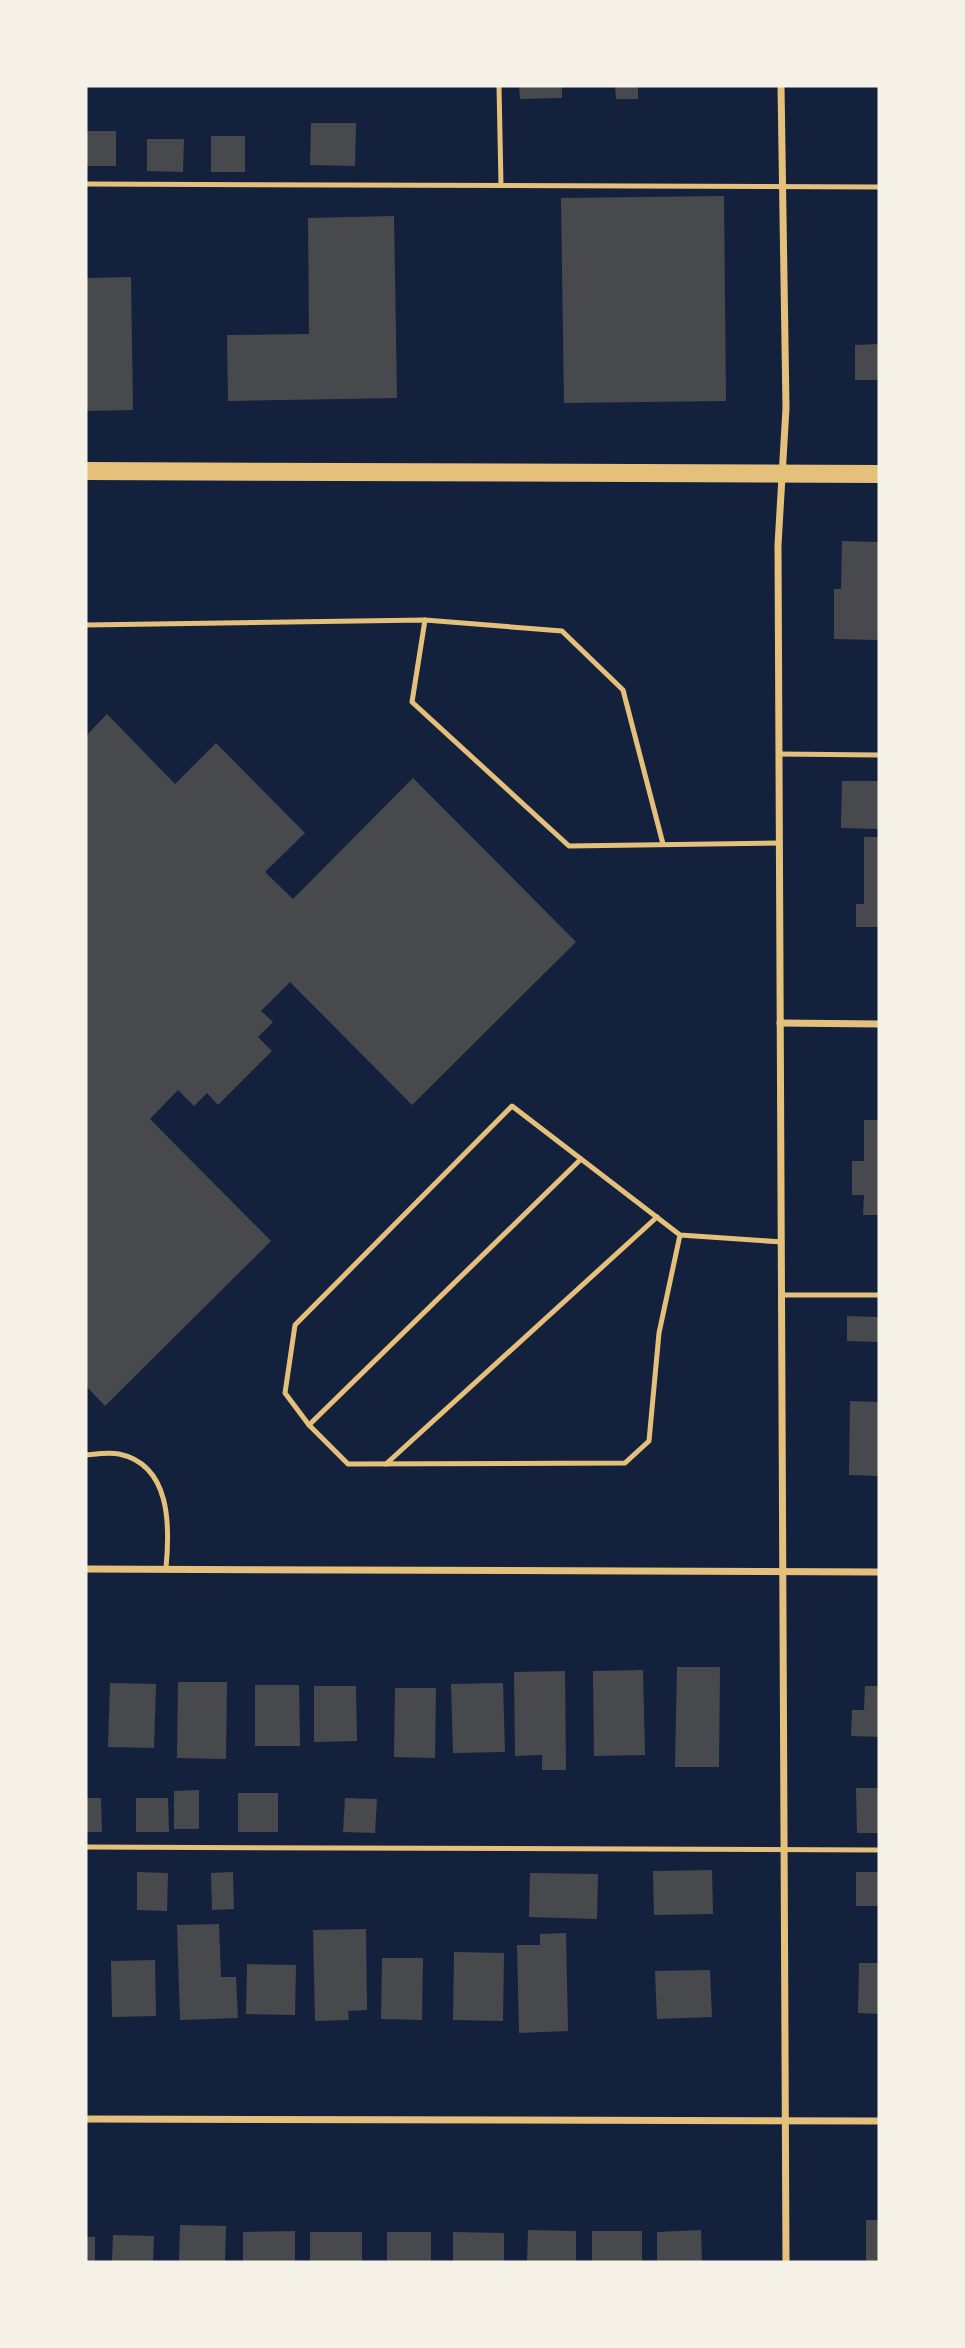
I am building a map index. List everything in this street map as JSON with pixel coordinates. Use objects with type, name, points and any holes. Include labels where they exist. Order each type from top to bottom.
[{"type":"main road","points":[[86,471],[879,474]]},
{"type":"street","points":[[780,86],[786,408],[778,545],[786,2262]]},
{"type":"street","points":[[780,1023],[879,1024]]},
{"type":"street","points":[[86,1569],[879,1572]]},
{"type":"street","points":[[86,2119],[879,2121]]},
{"type":"lane","points":[[499,86],[502,185]]},
{"type":"lane","points":[[86,184],[879,187]]},
{"type":"lane","points":[[425,620],[412,702],[569,846],[779,843]]},
{"type":"lane","points":[[86,625],[425,620],[562,631],[623,690],[663,844]]},
{"type":"lane","points":[[779,754],[879,755]]},
{"type":"lane","points":[[680,1235],[659,1334],[649,1441],[625,1463],[348,1464],[285,1393],[295,1325],[512,1106],[680,1235],[782,1242]]},
{"type":"lane","points":[[310,1424],[581,1159]]},
{"type":"lane","points":[[386,1464],[657,1217]]},
{"type":"lane","points":[[782,1295],[879,1295]]},
{"type":"lane","points":[[86,1455],[118,1454],[144,1464],[163,1493],[169,1534],[166,1568]]},
{"type":"lane","points":[[86,1847],[879,1850]]},
{"type":"building","points":[[519,86],[562,86],[562,98],[520,99]]},
{"type":"building","points":[[615,86],[638,86],[638,99],[616,99]]},
{"type":"building","points":[[311,123],[356,123],[355,166],[310,165]]},
{"type":"building","points":[[86,131],[116,131],[116,166],[86,166]]},
{"type":"building","points":[[211,136],[245,136],[245,172],[211,172]]},
{"type":"building","points":[[147,139],[184,139],[183,172],[147,171]]},
{"type":"building","points":[[724,196],[726,401],[564,403],[561,198]]},
{"type":"building","points":[[394,216],[397,398],[228,401],[227,335],[309,334],[308,218]]},
{"type":"building","points":[[131,277],[133,410],[86,411],[87,278]]},
{"type":"building","points":[[879,344],[879,380],[855,380],[855,345]]},
{"type":"building","points":[[842,541],[879,542],[878,640],[834,639],[834,589],[841,589]]},
{"type":"building","points":[[107,714],[175,784],[216,743],[305,833],[265,872],[293,899],[413,778],[576,942],[412,1105],[290,982],[261,1011],[273,1022],[258,1037],[272,1051],[218,1105],[207,1093],[194,1106],[178,1090],[150,1119],[271,1241],[105,1406],[86,1386],[86,736]]},
{"type":"building","points":[[842,781],[879,781],[879,829],[841,828]]},
{"type":"building","points":[[864,837],[879,837],[879,927],[856,927],[856,904],[864,904]]},
{"type":"building","points":[[864,1120],[879,1120],[879,1215],[863,1215],[864,1195],[852,1195],[852,1161],[864,1161]]},
{"type":"building","points":[[847,1316],[879,1317],[879,1342],[847,1341]]},
{"type":"building","points":[[850,1401],[879,1402],[879,1476],[849,1475]]},
{"type":"building","points":[[677,1667],[720,1667],[719,1767],[675,1767]]},
{"type":"building","points":[[643,1670],[645,1755],[594,1756],[593,1671]]},
{"type":"building","points":[[565,1671],[566,1770],[542,1770],[542,1755],[515,1756],[514,1672]]},
{"type":"building","points":[[178,1682],[227,1682],[226,1759],[177,1758]]},
{"type":"building","points":[[110,1683],[156,1684],[154,1748],[108,1747]]},
{"type":"building","points":[[503,1683],[505,1752],[453,1753],[451,1684]]},
{"type":"building","points":[[255,1685],[299,1685],[300,1746],[255,1746]]},
{"type":"building","points":[[314,1686],[356,1686],[357,1741],[314,1742]]},
{"type":"building","points":[[865,1686],[879,1686],[879,1737],[851,1736],[852,1710],[864,1710]]},
{"type":"building","points":[[395,1688],[436,1688],[435,1758],[394,1757]]},
{"type":"building","points":[[856,1788],[879,1788],[879,1833],[857,1833]]},
{"type":"building","points":[[199,1790],[199,1829],[174,1829],[174,1791]]},
{"type":"building","points":[[238,1793],[278,1793],[278,1832],[238,1832]]},
{"type":"building","points":[[86,1798],[101,1798],[102,1832],[86,1832]]},
{"type":"building","points":[[136,1798],[168,1798],[169,1832],[136,1832]]},
{"type":"building","points":[[345,1798],[377,1799],[375,1833],[343,1832]]},
{"type":"building","points":[[712,1870],[713,1914],[654,1915],[653,1871]]},
{"type":"building","points":[[137,1872],[168,1873],[167,1911],[137,1910]]},
{"type":"building","points":[[233,1872],[234,1909],[212,1910],[211,1873]]},
{"type":"building","points":[[856,1872],[879,1872],[879,1906],[856,1906]]},
{"type":"building","points":[[530,1873],[598,1874],[597,1919],[529,1917]]},
{"type":"building","points":[[219,1924],[221,1977],[236,1977],[238,2018],[180,2020],[177,1925]]},
{"type":"building","points":[[366,1929],[367,2010],[348,2011],[349,2020],[315,2021],[313,1930]]},
{"type":"building","points":[[566,1933],[568,2031],[519,2033],[517,1945],[540,1945],[540,1934]]},
{"type":"building","points":[[454,1952],[504,1953],[503,2021],[453,2020]]},
{"type":"building","points":[[382,1958],[423,1958],[422,2020],[381,2019]]},
{"type":"building","points":[[155,1960],[156,2016],[112,2017],[111,1961]]},
{"type":"building","points":[[859,1963],[879,1963],[879,2014],[858,2013]]},
{"type":"building","points":[[247,1964],[296,1965],[295,2015],[246,2014]]},
{"type":"building","points":[[710,1970],[712,2017],[657,2019],[655,1971]]},
{"type":"building","points":[[866,2220],[879,2220],[879,2262],[866,2262]]},
{"type":"building","points":[[180,2225],[226,2226],[225,2262],[179,2262]]},
{"type":"building","points":[[528,2230],[576,2231],[576,2262],[527,2262]]},
{"type":"building","points":[[701,2230],[702,2262],[657,2262],[657,2232]]},
{"type":"building","points":[[295,2231],[295,2262],[243,2262],[243,2232]]},
{"type":"building","points":[[592,2231],[642,2231],[642,2262],[592,2262]]},
{"type":"building","points":[[310,2232],[362,2232],[362,2262],[310,2262]]},
{"type":"building","points":[[387,2232],[431,2232],[431,2262],[387,2262]]},
{"type":"building","points":[[453,2232],[504,2233],[504,2262],[453,2262]]},
{"type":"building","points":[[113,2235],[154,2236],[153,2262],[112,2262]]},
{"type":"building","points":[[86,2237],[95,2237],[95,2262],[86,2262]]}]
